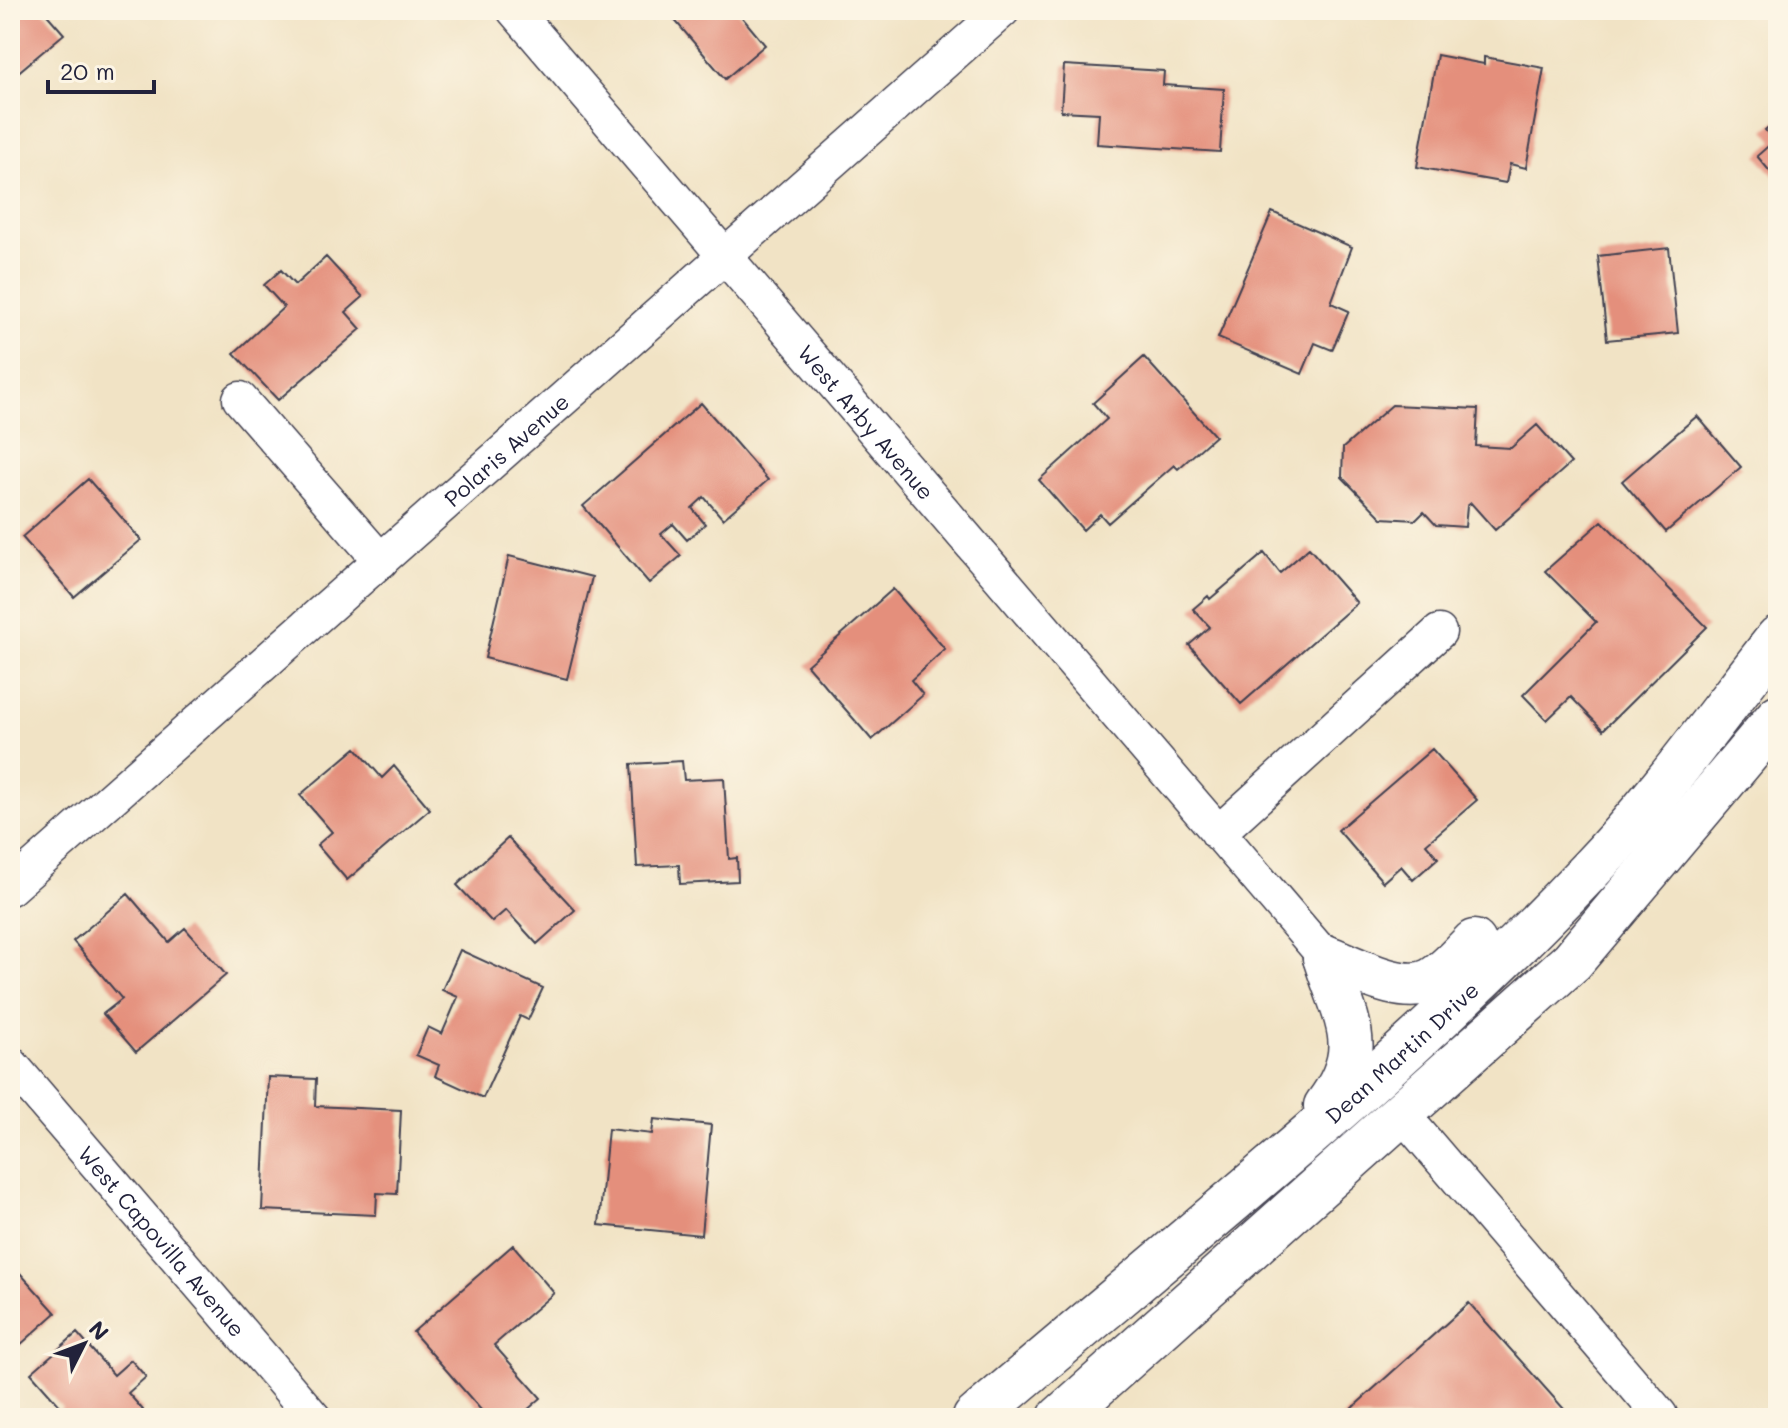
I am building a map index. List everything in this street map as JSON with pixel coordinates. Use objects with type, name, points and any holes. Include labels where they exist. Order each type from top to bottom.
[{"type":"main road","name":"Dean Martin Drive","points":[[975,1418],[1299,1141],[1535,927],[1591,870],[1654,797],[1778,638]]},
{"type":"main road","points":[[1060,1418],[1572,961],[1778,717]]},
{"type":"main road","points":[[1325,957],[1411,985],[1432,981],[1477,939],[1591,870]]},
{"type":"main road","points":[[1299,1141],[1335,1094],[1350,1066],[1353,1043],[1349,1020],[1325,957]]},
{"type":"street","name":"West Arby Avenue","points":[[514,10],[723,258],[1325,957]]},
{"type":"street","name":"Polaris Avenue","points":[[10,888],[1003,10]]},
{"type":"street","points":[[240,399],[381,561]]},
{"type":"street","points":[[1218,833],[1439,632]]},
{"type":"street","name":"West Capovilla Avenue","points":[[10,1063],[314,1418]]},
{"type":"street","points":[[1403,1115],[1659,1417]]},
{"type":"building","points":[[10,10],[43,10],[64,34],[10,79]]},
{"type":"building","points":[[666,10],[736,10],[765,45],[725,79]]},
{"type":"building","points":[[1437,55],[1484,64],[1484,57],[1544,68],[1526,168],[1510,164],[1506,183],[1417,167]]},
{"type":"building","points":[[1064,65],[1164,71],[1163,85],[1224,89],[1220,152],[1097,144],[1099,113],[1061,111]]},
{"type":"building","points":[[1778,119],[1778,181],[1757,156],[1774,141],[1765,130]]},
{"type":"building","points":[[1272,212],[1352,247],[1331,303],[1349,311],[1332,350],[1315,343],[1302,374],[1218,338]]},
{"type":"building","points":[[1669,248],[1678,333],[1607,340],[1598,256]]},
{"type":"building","points":[[326,257],[363,297],[346,312],[361,329],[278,400],[234,353],[284,307],[264,285],[281,270],[295,285]]},
{"type":"building","points":[[1144,357],[1215,436],[1178,469],[1174,465],[1108,523],[1100,514],[1083,530],[1039,480],[1107,419],[1093,403]]},
{"type":"building","points":[[701,403],[768,480],[723,519],[704,497],[692,508],[705,524],[687,540],[673,524],[661,534],[681,556],[649,583],[583,506]]},
{"type":"building","points":[[1392,405],[1478,409],[1476,446],[1511,448],[1537,425],[1571,463],[1495,530],[1471,503],[1467,506],[1465,527],[1436,525],[1424,512],[1416,520],[1382,518],[1342,477],[1343,448]]},
{"type":"building","points":[[1697,416],[1741,467],[1666,532],[1622,481]]},
{"type":"building","points":[[88,479],[141,540],[74,597],[22,537]]},
{"type":"building","points":[[1602,521],[1707,627],[1603,730],[1571,697],[1547,720],[1523,695],[1596,622],[1545,571]]},
{"type":"building","points":[[1309,548],[1357,603],[1241,704],[1189,645],[1210,627],[1193,609],[1208,596],[1210,599],[1264,553],[1280,573]]},
{"type":"building","points":[[509,556],[592,577],[567,679],[485,658]]},
{"type":"building","points":[[893,589],[945,649],[911,680],[923,695],[872,740],[807,665]]},
{"type":"building","points":[[356,748],[382,778],[394,766],[430,809],[347,880],[317,845],[332,832],[300,795]]},
{"type":"building","points":[[1432,749],[1477,800],[1426,844],[1438,858],[1413,880],[1401,866],[1383,882],[1338,830]]},
{"type":"building","points":[[682,761],[684,780],[724,778],[729,859],[737,858],[738,881],[680,884],[679,865],[637,867],[631,764]]},
{"type":"building","points":[[508,838],[575,910],[537,944],[506,910],[492,922],[457,885]]},
{"type":"building","points":[[128,894],[169,942],[185,928],[226,975],[136,1052],[103,1014],[122,999],[73,941]]},
{"type":"building","points":[[460,950],[543,988],[528,1020],[520,1016],[483,1098],[435,1076],[439,1065],[416,1055],[428,1027],[442,1034],[458,997],[442,990]]},
{"type":"building","points":[[268,1077],[316,1079],[315,1106],[401,1110],[397,1194],[377,1193],[376,1215],[262,1210]]},
{"type":"building","points":[[654,1119],[711,1125],[701,1235],[599,1225],[608,1129],[652,1134]]},
{"type":"building","points":[[513,1245],[554,1293],[494,1345],[541,1398],[518,1418],[488,1418],[413,1332]]},
{"type":"building","points":[[10,1262],[56,1313],[10,1354]]},
{"type":"building","points":[[1469,1303],[1572,1418],[1341,1418]]},
{"type":"building","points":[[77,1333],[114,1375],[131,1360],[146,1377],[128,1393],[143,1410],[134,1418],[52,1418],[62,1408],[31,1373]]}]
